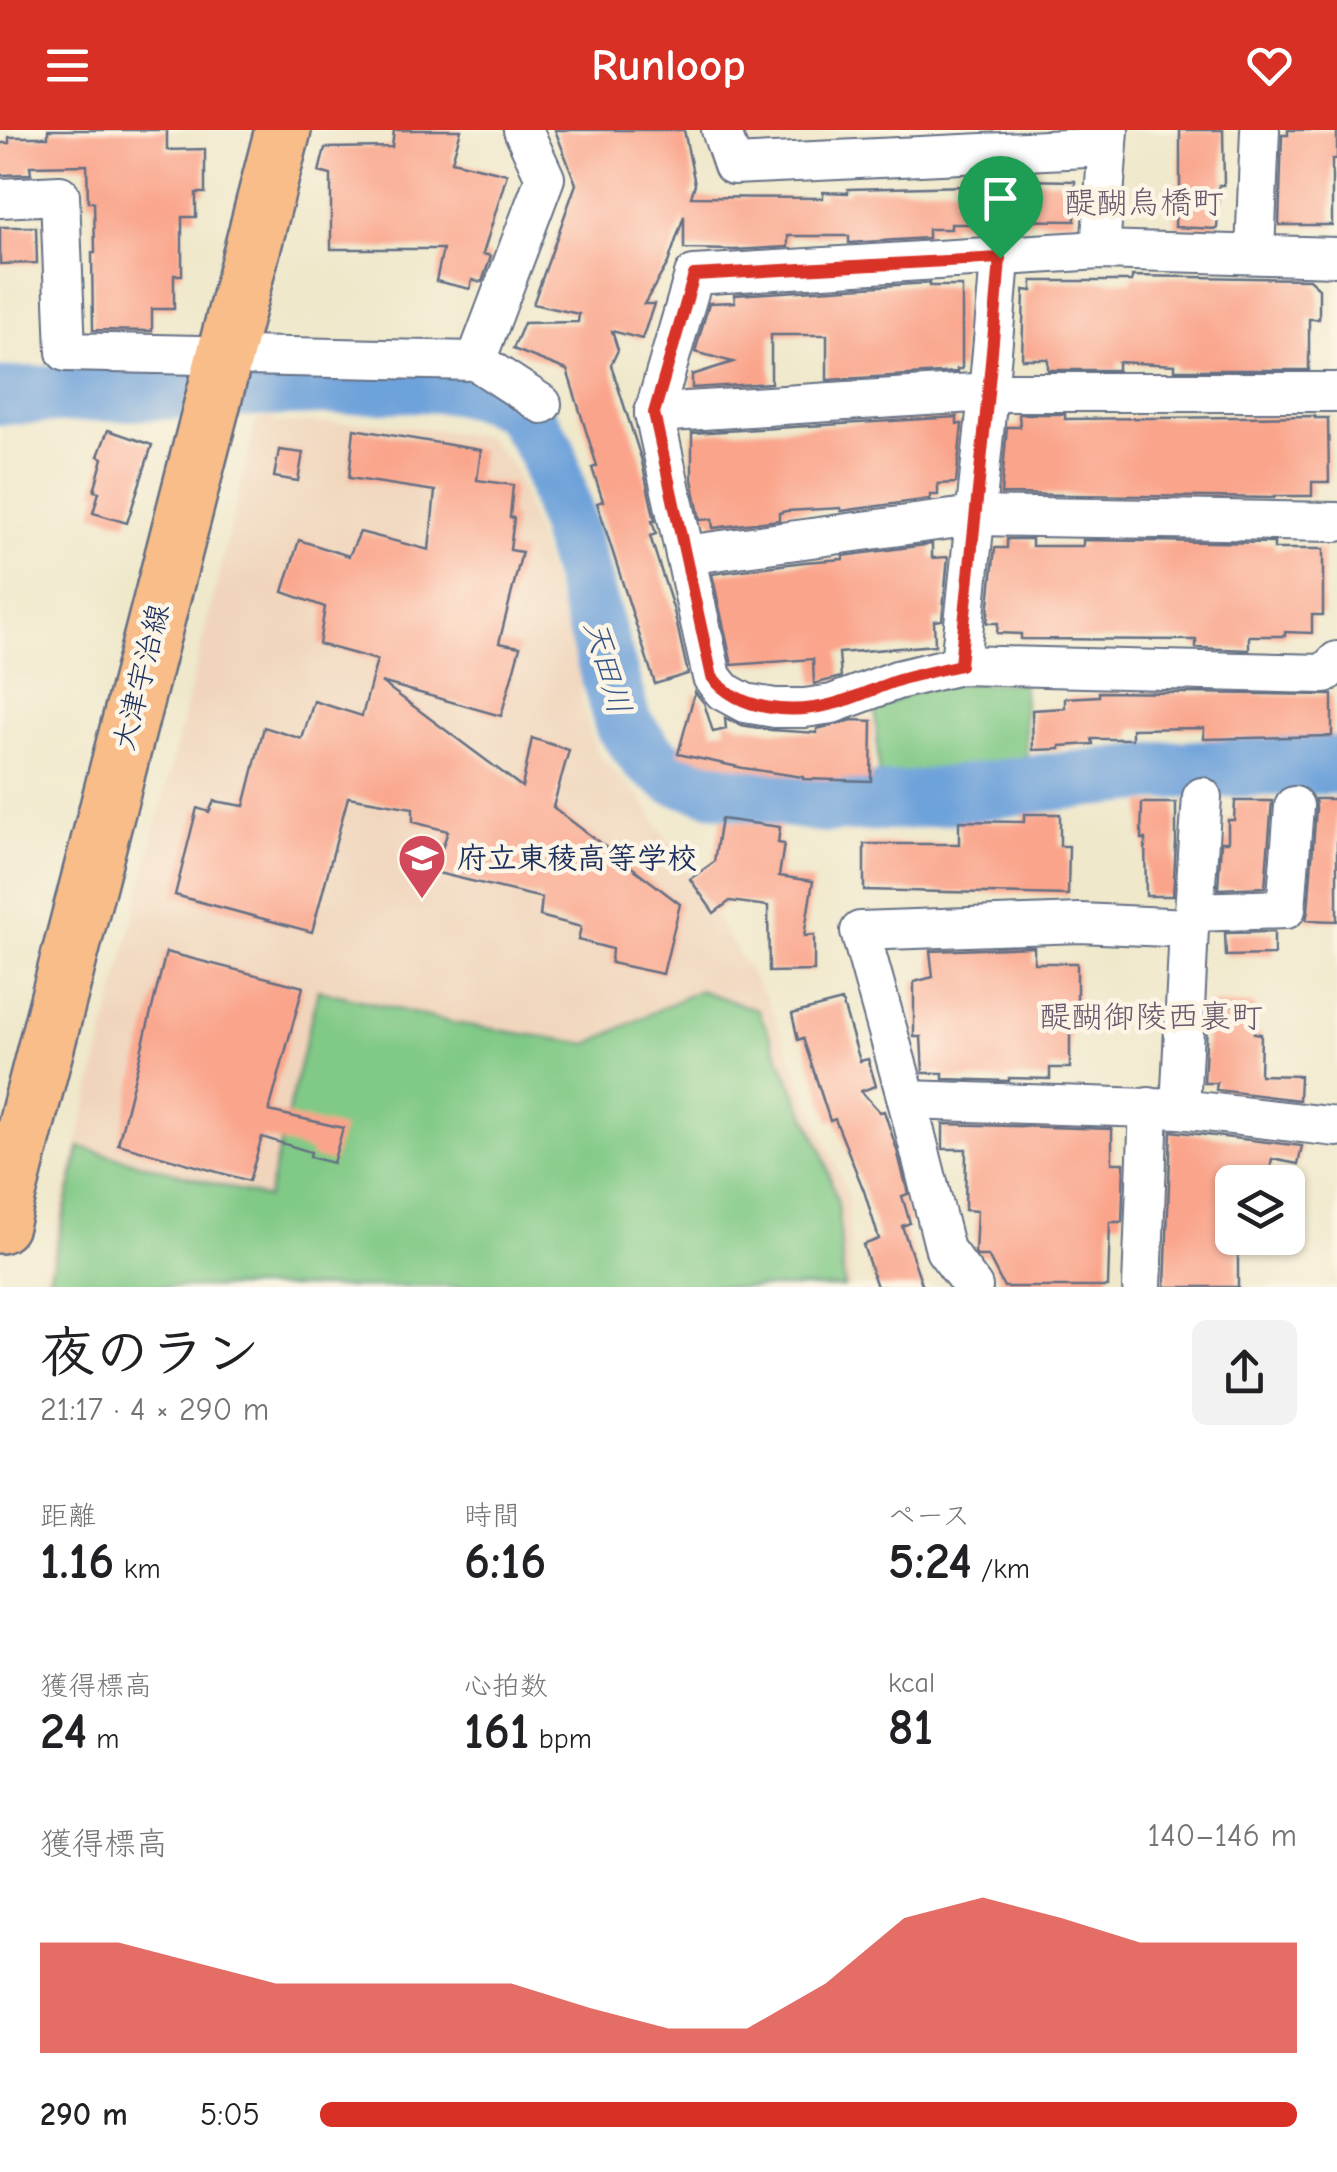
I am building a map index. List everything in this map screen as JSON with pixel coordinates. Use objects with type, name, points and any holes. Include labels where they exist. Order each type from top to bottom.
[{"type":"main road","name":"大津宇治線","points":[[0,1224],[283,130]]},
{"type":"street","points":[[476,362],[545,178],[523,130]]},
{"type":"street","points":[[721,130],[733,164],[1108,139],[1100,250]]},
{"type":"street","points":[[1255,253],[1260,130]]},
{"type":"street","points":[[0,198],[60,196],[66,352],[476,362],[542,404]]},
{"type":"street","points":[[1337,256],[1100,250],[694,275],[654,413],[712,677],[723,691],[745,703],[775,708],[832,704],[898,680],[960,665],[1324,674],[1337,661]]},
{"type":"street","points":[[960,665],[990,392],[1000,258]]},
{"type":"street","points":[[654,413],[990,392],[1337,392]]},
{"type":"street","points":[[685,554],[974,516],[1337,522]]},
{"type":"street","points":[[1142,1287],[1191,920],[1202,797]]},
{"type":"street","points":[[973,1287],[945,1250],[860,930],[1191,920],[1286,909],[1294,806]]},
{"type":"street","points":[[907,1100],[1164,1108],[1337,1127]]},
{"type":"shaded area","name":"府立東稜高等学校","points":[[274,417],[274,423],[379,423],[485,436],[514,467],[577,663],[585,714],[598,754],[641,798],[769,1003],[848,1196],[851,1287],[42,1287],[257,420]]},
{"type":"green space","points":[[1023,683],[1027,767],[880,793],[875,709],[922,689],[955,684]]},
{"type":"green space","points":[[318,990],[453,1023],[588,1044],[699,990],[758,1010],[822,1151],[838,1204],[844,1287],[47,1287],[80,1147],[267,1198]]},
{"type":"building","points":[[48,130],[167,130],[167,150],[205,149],[205,193],[196,193],[196,217],[182,217],[182,275],[174,275],[174,309],[152,309],[152,331],[93,330],[94,202],[88,202],[87,165],[30,166],[31,174],[0,175],[0,143],[9,143],[9,137],[48,137]]},
{"type":"building","points":[[394,130],[461,130],[452,161],[507,174],[483,254],[491,256],[482,282],[472,280],[470,289],[436,281],[443,249],[331,249],[331,175],[319,172],[325,148],[392,147]]},
{"type":"building","points":[[555,130],[684,130],[695,184],[691,197],[823,198],[823,192],[848,193],[848,189],[968,186],[968,179],[1075,181],[1075,221],[989,220],[989,224],[951,224],[951,229],[928,229],[928,238],[849,243],[849,236],[788,236],[788,247],[684,249],[684,216],[668,263],[644,304],[654,304],[642,339],[612,331],[618,350],[611,365],[641,458],[655,521],[656,534],[650,536],[674,611],[688,674],[655,684],[597,503],[603,501],[592,468],[597,466],[567,370],[513,349],[524,323],[578,322],[579,314],[533,304],[576,184]]},
{"type":"building","points":[[1180,130],[1223,130],[1224,185],[1219,185],[1217,229],[1175,227],[1176,196],[1180,196]]},
{"type":"building","points":[[1288,130],[1337,130],[1337,159],[1332,159],[1332,225],[1279,225],[1282,135],[1288,135]]},
{"type":"building","points":[[0,227],[36,227],[37,263],[0,264]]},
{"type":"building","points":[[1132,276],[1309,279],[1319,288],[1319,319],[1309,319],[1309,370],[1175,370],[1175,365],[1118,362],[1118,370],[1048,370],[1048,359],[1022,359],[1024,290],[1032,291],[1032,281],[1132,281]]},
{"type":"building","points":[[929,283],[962,286],[962,369],[957,372],[827,380],[827,335],[771,335],[771,383],[692,388],[692,375],[733,362],[695,352],[709,303],[735,302],[734,295]]},
{"type":"building","points":[[1019,414],[1065,414],[1065,419],[1328,418],[1329,482],[1312,482],[1312,496],[1274,498],[1001,494],[1007,427],[1020,427]]},
{"type":"building","points":[[957,417],[957,424],[962,424],[956,483],[938,484],[938,495],[930,495],[930,499],[841,511],[786,511],[779,513],[779,520],[713,528],[712,519],[700,520],[692,479],[692,433]]},
{"type":"building","points":[[354,429],[481,450],[477,480],[513,485],[510,550],[522,552],[499,643],[520,647],[501,716],[381,682],[522,787],[532,738],[569,750],[553,807],[680,904],[663,974],[611,963],[612,949],[578,940],[581,927],[540,916],[542,898],[434,872],[448,831],[413,822],[413,808],[348,797],[312,932],[175,895],[197,808],[209,812],[214,801],[244,806],[264,727],[302,739],[314,701],[362,716],[377,660],[319,644],[325,607],[283,592],[299,540],[349,556],[360,532],[429,550],[435,491],[349,478]]},
{"type":"building","points":[[108,430],[152,445],[127,523],[93,513],[103,458],[98,456]]},
{"type":"building","points":[[279,450],[303,453],[298,481],[274,477]]},
{"type":"building","points":[[1007,539],[1032,539],[1032,546],[1083,546],[1083,540],[1274,543],[1274,549],[1323,549],[1323,615],[1312,615],[1312,633],[1249,636],[1249,650],[1196,648],[1196,640],[1021,639],[1021,634],[997,633],[998,623],[987,623],[995,548],[1007,548]]},
{"type":"building","points":[[932,544],[932,558],[948,557],[942,620],[934,621],[935,645],[839,653],[841,677],[814,684],[813,659],[732,665],[712,574]]},
{"type":"building","points":[[695,692],[704,703],[713,732],[726,729],[725,718],[771,730],[817,733],[817,729],[853,720],[872,721],[871,781],[803,779],[678,754]]},
{"type":"building","points":[[1099,692],[1332,695],[1332,736],[1204,739],[1204,728],[1132,729],[1132,739],[1092,739],[1093,744],[1033,750],[1032,710],[1065,708],[1065,698],[1099,696]]},
{"type":"building","points":[[1315,799],[1337,799],[1337,921],[1306,920]]},
{"type":"building","points":[[1235,801],[1272,801],[1265,887],[1218,889],[1221,842],[1228,842],[1228,820],[1234,820]]},
{"type":"building","points":[[1142,803],[1176,803],[1173,896],[1146,896]]},
{"type":"building","points":[[1024,814],[1060,814],[1060,846],[1069,846],[1068,895],[864,890],[864,844],[959,844],[959,821],[1024,822]]},
{"type":"building","points":[[721,819],[780,827],[778,843],[784,844],[779,876],[813,881],[804,936],[814,935],[814,971],[769,972],[768,906],[730,901],[714,913],[690,879],[714,862]]},
{"type":"building","points":[[1274,932],[1274,955],[1226,956],[1225,933]]},
{"type":"building","points":[[1034,947],[1034,963],[1077,963],[1077,1004],[1070,1004],[1070,1068],[1050,1068],[1050,1079],[1009,1081],[943,1079],[943,1073],[923,1073],[921,1037],[914,1037],[914,982],[933,977],[930,951]]},
{"type":"building","points":[[166,952],[303,987],[269,1111],[343,1128],[333,1163],[262,1137],[249,1181],[118,1144]]},
{"type":"building","points":[[842,1001],[860,1061],[868,1059],[876,1086],[861,1091],[880,1112],[884,1111],[897,1150],[908,1194],[902,1196],[910,1223],[902,1226],[923,1287],[877,1287],[863,1245],[879,1239],[864,1191],[835,1119],[830,1121],[803,1038],[798,1040],[792,1014]]},
{"type":"building","points":[[1208,1004],[1255,1005],[1254,1033],[1261,1034],[1260,1075],[1300,1076],[1299,1100],[1216,1090],[1217,1083],[1204,1083]]},
{"type":"building","points":[[943,1124],[1112,1129],[1112,1163],[1124,1163],[1122,1222],[1110,1222],[1108,1287],[1004,1287],[988,1256],[975,1253],[977,1211],[965,1210],[966,1149],[943,1149]]},
{"type":"building","points":[[1171,1131],[1302,1146],[1298,1164],[1272,1159],[1271,1165],[1215,1165],[1215,1255],[1238,1255],[1238,1287],[1165,1287]]},
{"type":"waterway","name":"天田川","points":[[0,396],[418,383],[456,385],[518,406],[547,452],[623,724],[648,757],[674,776],[718,788],[826,804],[904,801],[1171,770],[1337,765]]},
{"type":"place","name":"府立東稜高等学校","points":[[422,900]]},
{"type":"district","name":"醍醐烏橋町","points":[[1144,202]]},
{"type":"district","name":"醍醐御陵西裏町","points":[[1151,1016]]},
{"type":"route","points":[[1000,258],[990,392],[960,665],[898,680],[832,704],[804,708],[745,703],[723,691],[712,677],[654,413],[694,275],[1000,258]]}]
